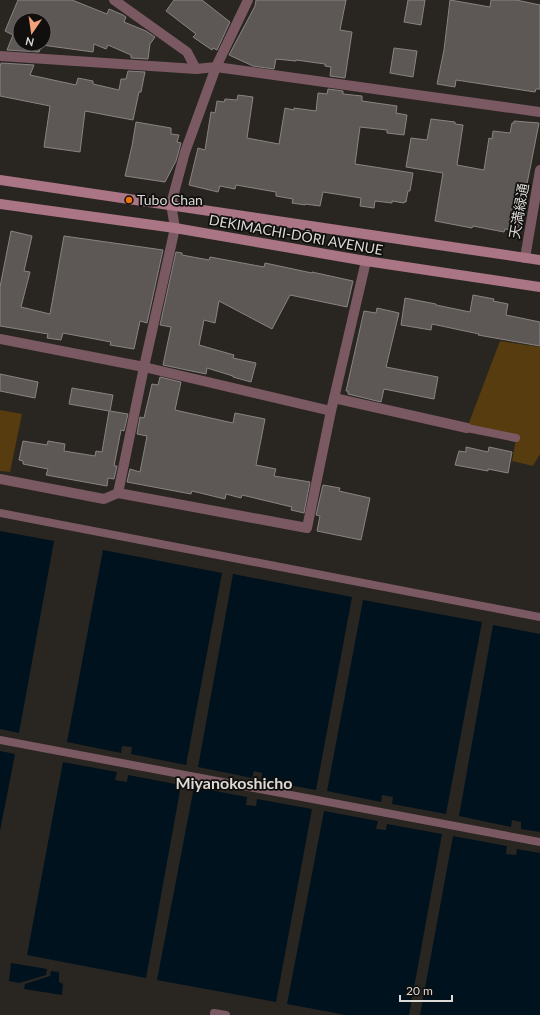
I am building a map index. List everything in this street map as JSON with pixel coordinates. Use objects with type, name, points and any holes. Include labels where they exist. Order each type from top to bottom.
[{"type":"main road","name":"DEKIMACHI-DŌRI AVENUE","points":[[0,180],[171,204],[540,260]]},
{"type":"main road","name":"DEKIMACHI-DŌRI AVENUE","points":[[0,204],[175,228],[366,261],[540,287]]},
{"type":"street","points":[[114,0],[187,52],[196,69]]},
{"type":"street","points":[[118,493],[175,228],[171,204],[185,152],[216,67],[248,0]]},
{"type":"street","points":[[0,56],[196,69],[216,67],[540,112]]},
{"type":"street","name":"天満緑通","points":[[525,258],[540,170]]},
{"type":"street","points":[[0,479],[104,499],[118,493],[307,528],[331,411],[366,261]]},
{"type":"street","points":[[0,339],[144,367],[331,411]]},
{"type":"street","points":[[334,398],[467,428]]},
{"type":"lane","points":[[467,428],[516,438]]},
{"type":"lane","points":[[0,513],[540,617]]},
{"type":"lane","points":[[0,740],[540,842]]},
{"type":"lane","points":[[214,1015],[214,1013],[226,1015]]},
{"type":"shaded area","points":[[500,341],[540,347],[540,454],[533,466],[512,461],[516,439],[467,428]]},
{"type":"shaded area","points":[[0,410],[22,414],[10,472],[0,471]]},
{"type":"water","points":[[0,531],[54,541],[19,733],[0,729]]},
{"type":"water","points":[[103,550],[222,573],[186,765],[131,754],[132,747],[122,746],[121,753],[67,742]]},
{"type":"water","points":[[233,574],[352,597],[316,790],[261,780],[262,773],[254,771],[252,778],[198,767]]},
{"type":"water","points":[[363,600],[482,622],[446,814],[392,804],[393,797],[382,795],[381,802],[327,791]]},
{"type":"water","points":[[493,625],[540,634],[540,832],[521,829],[521,822],[512,820],[511,827],[459,816]]},
{"type":"water","points":[[0,751],[15,754],[0,831]]},
{"type":"water","points":[[63,762],[117,772],[115,780],[127,782],[128,775],[181,785],[146,978],[27,955]]},
{"type":"water","points":[[194,787],[247,797],[246,805],[256,806],[257,799],[312,809],[276,1002],[157,980]]},
{"type":"water","points":[[324,811],[378,821],[376,829],[386,830],[387,824],[442,834],[409,1015],[346,1015],[287,1004]]},
{"type":"water","points":[[453,836],[507,846],[506,854],[516,855],[517,849],[540,853],[540,1015],[420,1015]]},
{"type":"water","points":[[11,963],[47,969],[46,975],[19,983],[9,981]]},
{"type":"water","points":[[51,971],[59,972],[59,982],[63,984],[62,995],[24,989],[25,984],[50,976]]},
{"type":"building","points":[[18,0],[72,0],[107,14],[109,9],[126,17],[124,22],[146,31],[155,37],[150,44],[148,59],[131,58],[131,55],[108,45],[106,49],[94,44],[93,52],[52,46],[52,12],[13,12]]},
{"type":"building","points":[[174,0],[202,0],[230,22],[217,50],[213,48],[212,50],[193,37],[196,34],[166,11]]},
{"type":"building","points":[[256,0],[346,0],[340,30],[352,32],[345,78],[330,76],[331,67],[325,66],[325,64],[276,59],[274,69],[253,66],[229,55],[255,6]]},
{"type":"building","points":[[408,0],[425,0],[421,25],[404,22]]},
{"type":"building","points":[[450,0],[490,7],[491,0],[516,0],[540,5],[540,89],[536,89],[535,92],[456,80],[455,87],[437,84],[444,50]]},
{"type":"building","points":[[12,14],[12,34],[5,31]]},
{"type":"building","points":[[12,38],[12,50],[7,50]]},
{"type":"building","points":[[394,48],[417,51],[413,77],[390,73]]},
{"type":"building","points":[[1,63],[34,65],[30,75],[76,85],[78,78],[93,81],[93,84],[119,90],[121,79],[126,79],[128,71],[145,72],[133,120],[85,111],[80,152],[44,147],[50,106],[0,96]]},
{"type":"building","points":[[328,89],[343,91],[343,94],[362,96],[362,101],[397,106],[396,113],[407,115],[404,135],[387,133],[387,130],[360,127],[355,164],[413,173],[410,191],[408,191],[406,202],[392,201],[392,203],[375,201],[374,208],[360,206],[361,198],[323,192],[320,206],[305,205],[292,203],[293,199],[276,196],[276,192],[236,185],[235,189],[220,186],[218,192],[189,185],[198,148],[205,150],[211,112],[215,113],[217,101],[224,102],[225,99],[237,100],[238,95],[253,97],[247,138],[279,144],[285,108],[316,111],[318,93],[327,94]]},
{"type":"building","points":[[431,119],[455,122],[455,124],[463,125],[457,165],[484,170],[489,138],[492,139],[493,131],[510,133],[512,123],[514,123],[514,121],[539,123],[526,189],[520,231],[505,229],[504,232],[435,221],[443,173],[406,167],[411,138],[427,140]]},
{"type":"building","points":[[136,122],[171,128],[171,134],[179,135],[177,142],[181,143],[176,161],[165,182],[125,176]]},
{"type":"building","points":[[11,231],[32,236],[24,271],[30,272],[21,307],[50,314],[64,236],[163,250],[147,323],[140,321],[134,349],[110,345],[111,342],[63,333],[61,340],[47,338],[48,334],[0,326],[0,287]]},
{"type":"building","points":[[176,252],[182,253],[182,255],[209,260],[210,257],[264,267],[265,263],[353,281],[347,307],[290,295],[272,329],[219,301],[215,323],[204,320],[199,345],[234,355],[233,358],[256,363],[251,382],[207,368],[206,374],[163,365],[171,327],[160,325]]},
{"type":"building","points":[[473,295],[494,299],[493,301],[508,304],[506,315],[540,322],[540,346],[478,335],[479,334],[432,324],[431,330],[401,325],[405,298],[470,312]]},
{"type":"building","points":[[377,308],[399,313],[386,367],[438,377],[434,399],[384,389],[381,402],[348,394],[348,391],[346,391],[364,311],[376,313]]},
{"type":"building","points":[[0,374],[38,382],[35,398],[0,391]]},
{"type":"building","points":[[160,377],[181,382],[175,410],[233,423],[235,413],[265,419],[256,465],[276,469],[274,476],[310,482],[304,513],[291,510],[292,507],[242,495],[241,498],[226,494],[225,499],[192,491],[191,494],[127,482],[130,469],[140,472],[147,436],[137,434],[140,417],[144,418],[152,384],[158,385]]},
{"type":"building","points":[[72,388],[113,395],[110,411],[128,414],[124,431],[121,430],[114,466],[117,466],[114,479],[108,478],[107,486],[46,475],[48,469],[23,464],[23,461],[19,460],[23,441],[47,445],[48,441],[65,444],[64,451],[95,456],[96,451],[102,452],[109,411],[69,404]]},
{"type":"building","points":[[466,447],[488,452],[489,447],[512,452],[508,473],[455,465],[459,451],[466,452]]},
{"type":"building","points":[[323,485],[340,488],[339,491],[370,498],[361,540],[317,531],[320,516],[316,515]]},
{"type":"place","name":"Tubo Chan","points":[[129,200]]},
{"type":"district","name":"Miyanokoshicho","points":[[234,783]]}]
